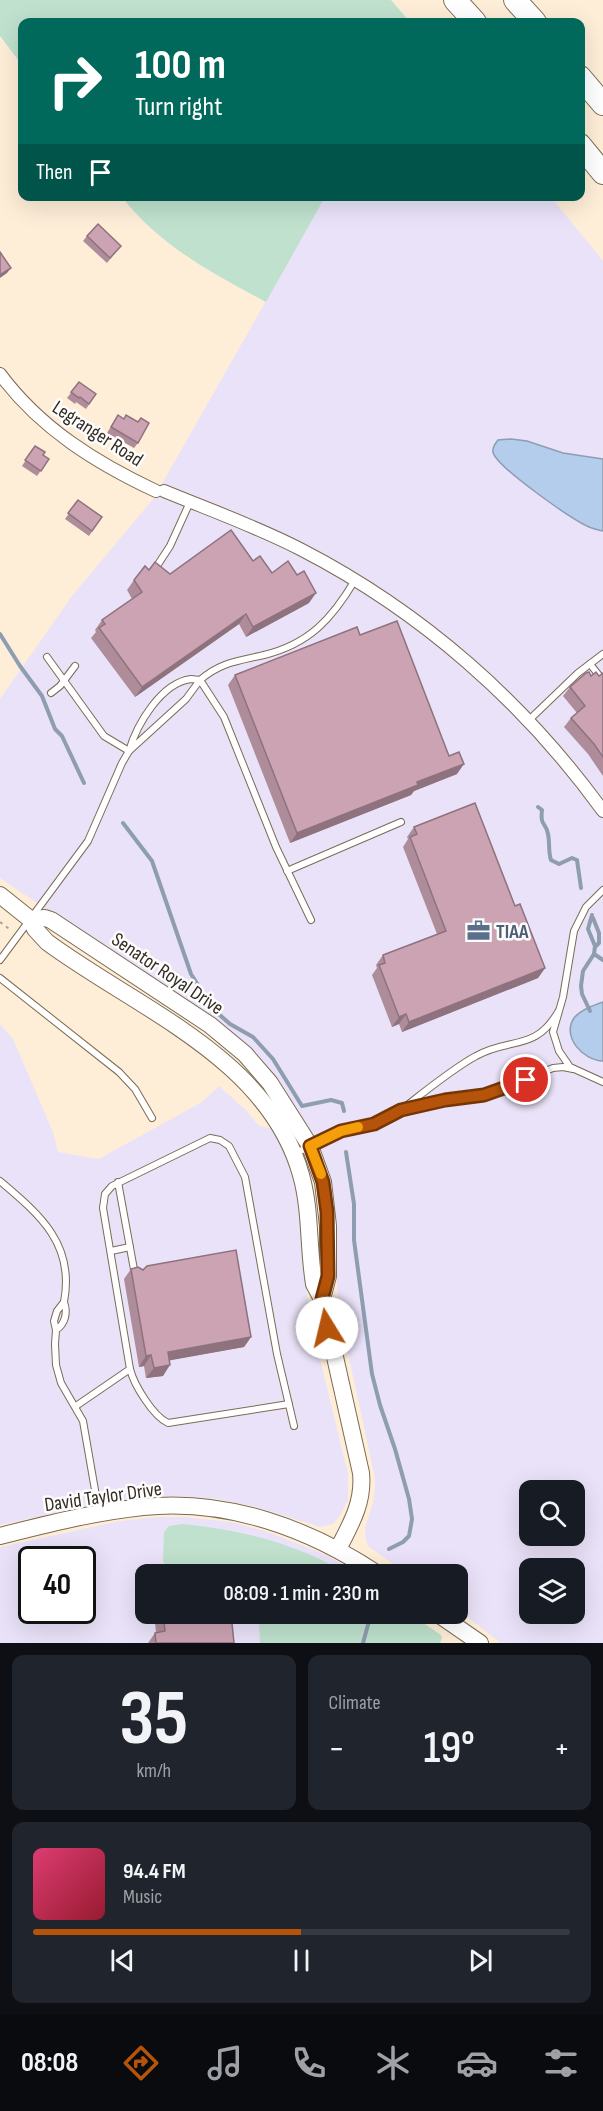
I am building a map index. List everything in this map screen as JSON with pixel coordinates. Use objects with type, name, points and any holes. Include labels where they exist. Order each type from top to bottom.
[{"type":"highway","points":[[455,0],[471,18]]},
{"type":"highway","points":[[515,0],[531,18]]},
{"type":"highway","points":[[585,83],[603,104]]},
{"type":"highway","points":[[585,151],[603,173]]},
{"type":"street","name":"Legranger Road","points":[[0,374],[24,404],[53,430],[93,457],[160,491],[278,539],[356,580],[389,602],[475,668],[528,721],[568,766],[603,811]]},
{"type":"street","name":"Senator Royal Drive","points":[[0,895],[30,919],[46,942],[219,1057],[246,1082],[274,1119],[294,1154],[302,1177],[305,1196],[314,1284],[322,1299],[362,1482],[358,1509],[338,1550]]},
{"type":"street","name":"Senator Royal Drive","points":[[30,919],[51,920],[210,1024],[245,1054],[270,1083],[310,1146],[323,1182],[327,1212],[328,1276],[322,1299]]},
{"type":"street","name":"David Taylor Drive","points":[[0,1536],[100,1514],[159,1506],[206,1508],[271,1522],[338,1550],[362,1564]]},
{"type":"street","points":[[452,1624],[480,1643]]},
{"type":"lane","points":[[155,569],[170,546],[190,502]]},
{"type":"lane","points":[[129,751],[186,699],[200,680],[220,665],[265,655],[295,644],[315,632],[332,616],[356,580]]},
{"type":"lane","points":[[528,721],[603,654]]},
{"type":"lane","points":[[47,657],[104,736],[129,751]]},
{"type":"lane","points":[[590,664],[601,678]]},
{"type":"lane","points":[[51,693],[75,666]]},
{"type":"lane","points":[[0,960],[88,841],[142,719],[165,693],[180,681],[200,680]]},
{"type":"lane","points":[[200,680],[224,717],[287,871],[311,920]]},
{"type":"lane","points":[[287,871],[401,822]]},
{"type":"lane","points":[[573,1069],[561,1056],[554,1028],[574,931],[586,907],[603,890]]},
{"type":"lane","points":[[0,978],[119,1072],[135,1089],[152,1118]]},
{"type":"lane","points":[[294,1154],[341,1131],[374,1124],[401,1110],[464,1062],[479,1054],[527,1041],[541,1033],[552,1023],[558,1012]]},
{"type":"lane","points":[[401,1110],[490,1093],[553,1068],[573,1069],[603,1082]]},
{"type":"lane","points":[[289,1404],[168,1423],[154,1413],[130,1369],[103,1203],[108,1190],[118,1182],[206,1139],[215,1138],[229,1146],[242,1170],[247,1186],[264,1287],[294,1426]]},
{"type":"lane","points":[[0,1181],[41,1217],[55,1237],[62,1255],[66,1271],[64,1302],[66,1313],[63,1323],[56,1330],[55,1351],[58,1375],[64,1390],[83,1420],[100,1514]]},
{"type":"lane","points":[[118,1182],[135,1275]]},
{"type":"lane","points":[[111,1251],[130,1247]]},
{"type":"lane","points":[[76,1406],[130,1369]]},
{"type":"path","points":[[0,922],[10,930]]},
{"type":"shaded area","name":"TIAA","points":[[323,201],[554,201],[603,261],[603,1643],[501,1643],[468,1618],[468,1564],[393,1564],[368,1546],[365,1528],[374,1499],[375,1478],[338,1307],[334,1207],[271,1075],[131,967],[0,878],[0,699],[72,596],[154,498]]},
{"type":"shaded area","points":[[0,1024],[13,1039],[53,1132],[58,1152],[99,1159],[202,1102],[219,1086],[247,1111],[258,1125],[272,1129],[293,1168],[304,1214],[309,1314],[348,1474],[348,1499],[333,1524],[320,1527],[257,1507],[216,1499],[175,1496],[114,1500],[0,1525]]},
{"type":"shaded area","points":[[184,1517],[231,1522],[268,1532],[326,1555],[342,1564],[135,1564],[135,1624],[409,1624],[397,1643],[0,1643],[0,1547],[120,1521]]},
{"type":"green space","points":[[0,0],[391,0],[407,18],[18,18],[18,60],[0,36]]},
{"type":"green space","points":[[126,201],[323,201],[266,302],[188,257],[153,230]]},
{"type":"green space","points":[[183,1524],[227,1530],[270,1540],[330,1564],[165,1564],[164,1532],[169,1526]]},
{"type":"green space","points":[[259,1624],[425,1624],[442,1638],[440,1643],[260,1643]]},
{"type":"water","points":[[498,440],[527,441],[563,453],[603,459],[603,531],[589,527],[568,514],[536,492],[497,459],[493,449]]},
{"type":"water","points":[[603,1002],[603,1061],[589,1057],[576,1047],[570,1033],[571,1025],[577,1015]]},
{"type":"building","points":[[98,224],[121,246],[110,258],[87,236]]},
{"type":"building","points":[[0,252],[11,268],[0,275]]},
{"type":"building","points":[[79,382],[96,394],[89,404],[71,392]]},
{"type":"building","points":[[118,415],[124,419],[126,415],[138,422],[141,418],[149,423],[138,443],[111,427]]},
{"type":"building","points":[[35,446],[45,452],[43,455],[49,459],[41,471],[25,460]]},
{"type":"building","points":[[78,500],[102,517],[92,531],[68,513]]},
{"type":"building","points":[[231,530],[253,561],[260,556],[272,573],[288,561],[297,575],[304,571],[316,593],[253,627],[246,614],[142,687],[99,628],[105,624],[102,620],[142,592],[134,580],[145,566],[149,570],[155,562],[170,574]]},
{"type":"building","points":[[397,621],[449,756],[459,752],[464,764],[417,782],[418,785],[297,833],[235,675],[357,627],[360,635]]},
{"type":"building","points":[[589,672],[591,676],[596,672],[599,676],[603,673],[603,757],[571,718],[585,706],[570,687]]},
{"type":"building","name":"TIAA","points":[[475,803],[515,906],[520,904],[545,968],[409,1022],[406,1014],[399,1017],[379,965],[385,963],[383,955],[446,931],[410,837],[417,834],[414,827]]},
{"type":"building","points":[[236,1250],[251,1337],[168,1352],[170,1365],[154,1368],[151,1355],[146,1356],[131,1269],[138,1267],[143,1270],[147,1266]]},
{"type":"building","points":[[164,1624],[232,1624],[234,1643],[156,1643],[155,1633],[165,1631]]},
{"type":"waterway","points":[[0,634],[42,696],[55,729],[62,736],[84,783]]},
{"type":"waterway","points":[[538,807],[542,810],[542,822],[549,837],[551,860],[559,864],[572,858],[577,860],[581,888]]},
{"type":"waterway","points":[[123,823],[152,861],[191,974],[213,1009],[230,1024],[253,1037],[273,1059],[302,1106],[331,1100],[342,1103],[344,1111]]},
{"type":"waterway","points":[[590,1011],[581,986],[583,971],[594,954],[595,946],[588,929],[592,915]]},
{"type":"waterway","points":[[593,918],[599,933],[599,943],[595,947]]},
{"type":"waterway","points":[[594,954],[603,960]]},
{"type":"waterway","points":[[346,1152],[354,1204],[354,1240],[372,1374],[409,1499],[412,1519],[409,1536],[389,1549]]},
{"type":"waterway","points":[[363,1643],[368,1624]]},
{"type":"slow traffic","points":[[321,1174],[310,1146],[341,1131],[358,1127]]},
{"type":"place","name":"TIAA","points":[[478,931]]},
{"type":"route","points":[[327,1328],[322,1299],[328,1283],[327,1212],[323,1182],[310,1146],[341,1131],[380,1122],[401,1110],[445,1100],[484,1095],[526,1080]]}]
